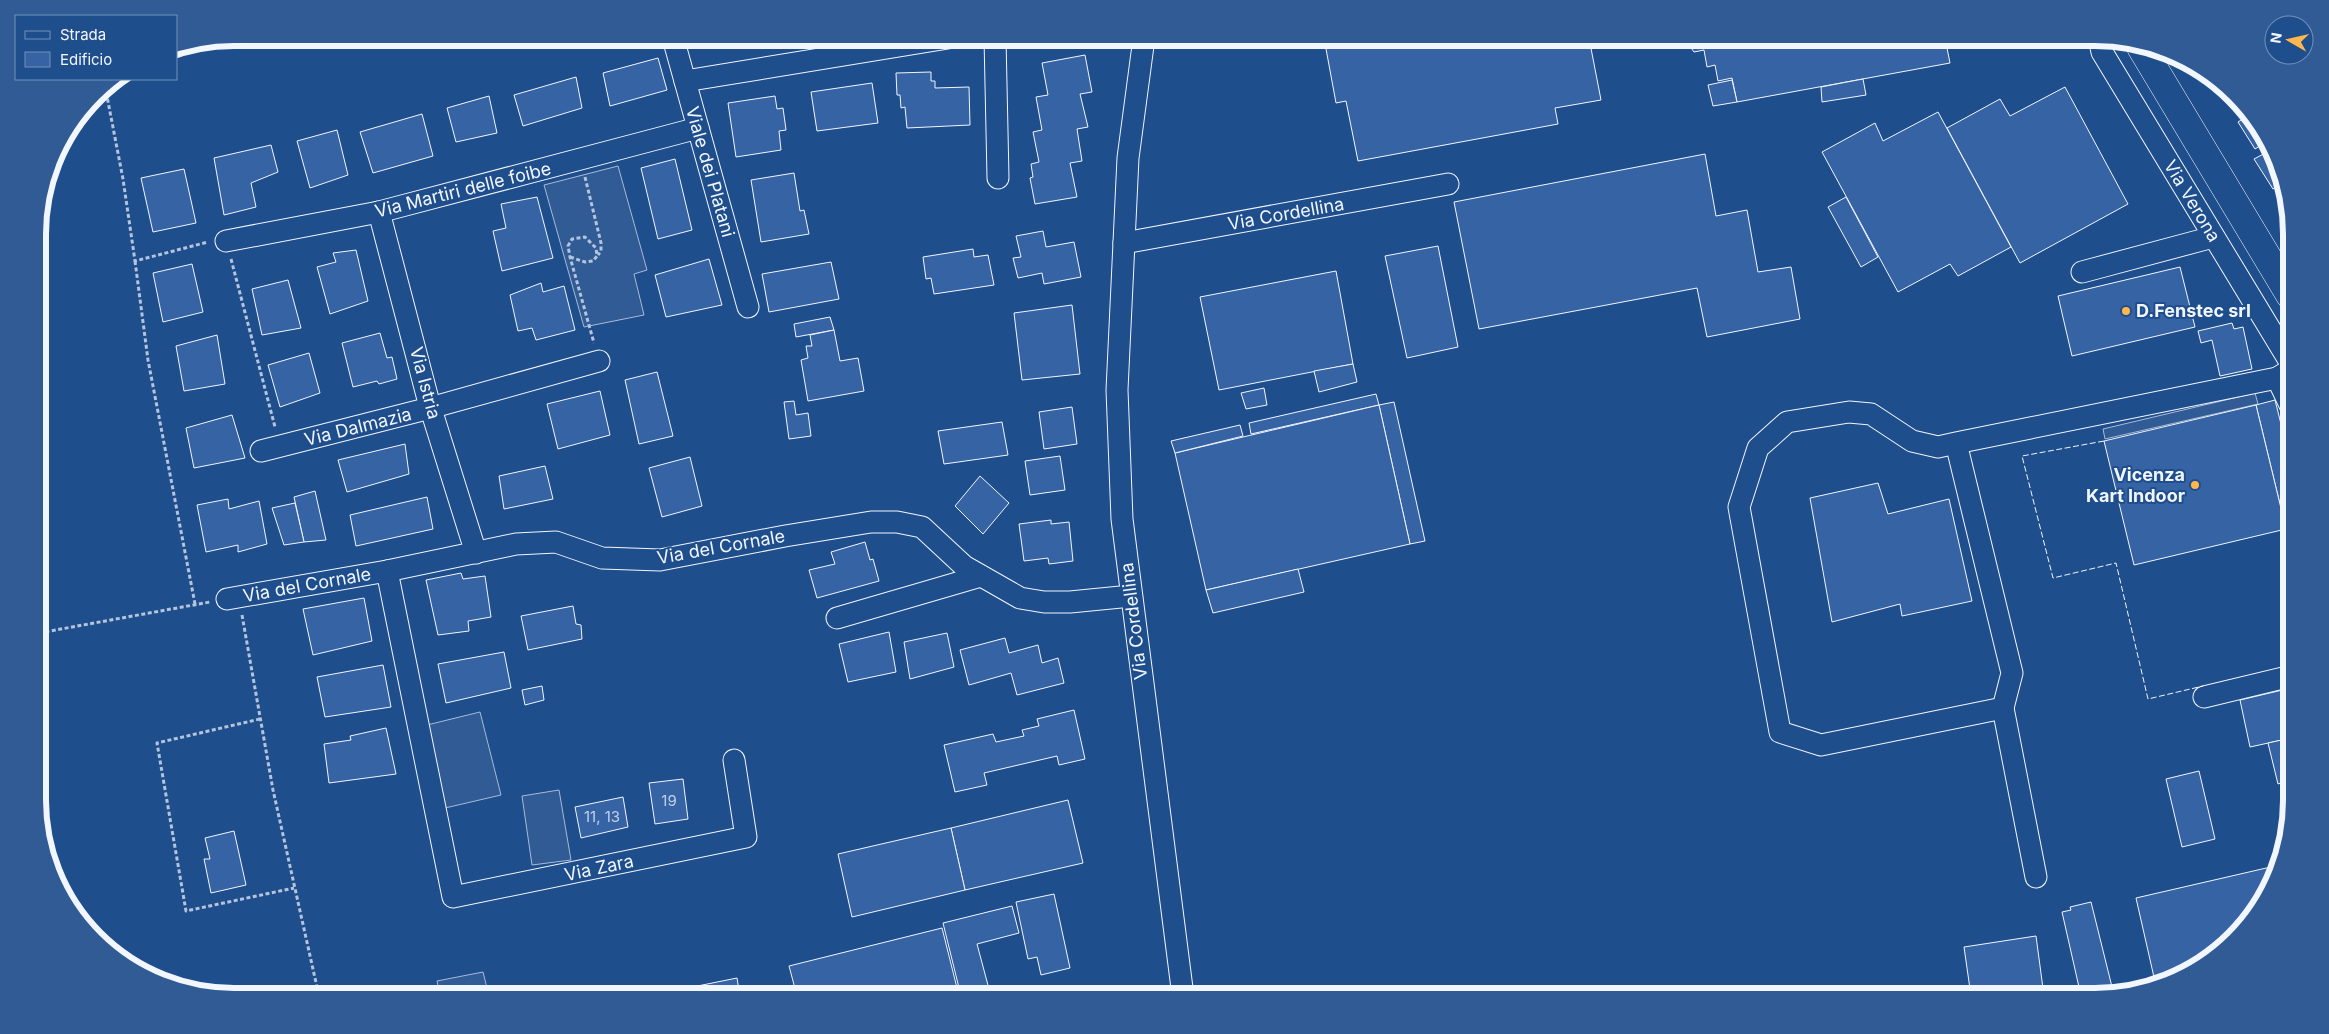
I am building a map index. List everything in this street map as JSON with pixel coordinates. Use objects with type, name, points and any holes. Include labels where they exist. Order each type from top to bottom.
[{"type":"main road","name":"Via Verona","points":[[2145,53],[2283,282]]},
{"type":"street","name":"Viale dei Platani","points":[[674,46],[748,306]]},
{"type":"street","points":[[685,80],[898,46]]},
{"type":"street","points":[[995,46],[998,178]]},
{"type":"street","name":"Via Cordellina","points":[[1143,46],[1128,158],[1117,390],[1122,519],[1182,988]]},
{"type":"street","name":"Via Verona","points":[[2101,47],[2102,52],[2214,237],[2283,364]]},
{"type":"street","name":"Via Martiri delle foibe","points":[[226,241],[379,212],[698,128]]},
{"type":"street","name":"Via Cordellina","points":[[1124,243],[1448,184]]},
{"type":"street","name":"Via Istria","points":[[379,212],[430,408],[476,552]]},
{"type":"street","points":[[2082,272],[2214,237]]},
{"type":"street","name":"Via Dalmazia","points":[[270,449],[430,408],[598,361]]},
{"type":"street","points":[[2004,708],[1821,745],[1780,732],[1739,507],[1758,448],[1788,422],[1849,412],[1871,414],[1912,441],[1938,447],[2283,371]]},
{"type":"street","points":[[1956,443],[2012,673],[2004,708],[2036,877]]},
{"type":"street","name":"Via del Cornale","points":[[232,598],[388,571],[516,544],[556,542],[602,558],[660,560],[871,522],[897,522],[922,527],[964,566],[1020,598],[1044,602],[1070,602],[1131,596]]},
{"type":"street","name":"Via del Cornale","points":[[388,571],[437,818]]},
{"type":"street","points":[[837,618],[981,576]]},
{"type":"street","points":[[2204,697],[2283,678]]},
{"type":"street","name":"Via Zara","points":[[437,818],[453,897],[746,837],[734,760]]},
{"type":"path","points":[[107,96],[123,179],[148,360],[195,604]]},
{"type":"path","points":[[570,257],[585,262],[593,261],[600,251],[601,243],[579,160]]},
{"type":"path","points":[[589,325],[568,246],[572,239],[585,238],[596,248],[597,256]]},
{"type":"path","points":[[135,261],[201,243],[226,241],[270,449]]},
{"type":"path","points":[[46,632],[232,598],[260,718],[294,888],[317,988]]},
{"type":"path","points":[[260,718],[157,743],[186,910],[294,888]]},
{"type":"shaded area","points":[[618,166],[647,270],[634,274],[644,315],[584,327],[544,185]]},
{"type":"shaded area","points":[[2255,393],[2258,404],[2105,439],[2103,429]]},
{"type":"shaded area","points":[[480,712],[501,795],[445,808],[427,725]]},
{"type":"shaded area","points":[[559,790],[571,860],[532,865],[522,796]]},
{"type":"shaded area","points":[[483,972],[487,988],[438,988],[437,981]]},
{"type":"building","points":[[1325,46],[1591,46],[1601,100],[1555,108],[1558,124],[1358,161],[1346,101],[1336,103]]},
{"type":"building","points":[[1690,46],[1947,46],[1950,63],[1737,102],[1732,78],[1718,81],[1715,65],[1707,67],[1704,50],[1694,52]]},
{"type":"building","points":[[1085,55],[1092,92],[1080,94],[1088,127],[1077,129],[1082,161],[1070,163],[1077,197],[1035,204],[1030,178],[1033,177],[1031,164],[1039,162],[1033,132],[1042,130],[1036,97],[1048,95],[1042,63]]},
{"type":"building","points":[[658,58],[667,90],[610,106],[603,73]]},
{"type":"building","points":[[931,72],[931,81],[935,81],[935,88],[969,87],[970,125],[907,128],[905,107],[901,108],[900,95],[897,95],[896,73]]},
{"type":"building","points":[[576,77],[582,108],[523,126],[514,95]]},
{"type":"building","points":[[1863,79],[1866,95],[1822,102],[1821,87]]},
{"type":"building","points":[[1732,80],[1737,102],[1713,106],[1708,85]]},
{"type":"building","points":[[872,83],[878,123],[817,131],[811,92]]},
{"type":"building","points":[[2065,87],[2128,204],[2020,263],[1947,128],[2000,99],[2010,116]]},
{"type":"building","points":[[489,96],[497,133],[456,142],[447,108]]},
{"type":"building","points":[[775,96],[777,109],[783,108],[786,130],[779,131],[781,150],[736,157],[728,103]]},
{"type":"building","points":[[1938,112],[2011,247],[1958,276],[1950,264],[1898,292],[1822,152],[1875,123],[1883,141]]},
{"type":"building","points":[[422,114],[433,156],[373,173],[360,132]]},
{"type":"building","points":[[2243,119],[2260,146],[2255,149],[2238,122]]},
{"type":"building","points":[[337,130],[348,175],[310,188],[297,141]]},
{"type":"building","points":[[271,145],[278,172],[251,183],[256,207],[224,215],[214,158]]},
{"type":"building","points":[[1705,154],[1716,216],[1747,210],[1758,272],[1791,267],[1800,319],[1707,337],[1697,288],[1479,329],[1454,202]]},
{"type":"building","points":[[2264,154],[2276,187],[2273,189],[2254,159]]},
{"type":"building","points":[[675,159],[692,230],[658,239],[641,168]]},
{"type":"building","points":[[184,169],[196,223],[153,232],[141,178]]},
{"type":"building","points":[[794,173],[800,211],[804,210],[809,234],[761,242],[751,180]]},
{"type":"building","points":[[537,197],[553,258],[502,271],[493,231],[506,228],[501,204]]},
{"type":"building","points":[[1846,197],[1878,257],[1861,267],[1828,207]]},
{"type":"building","points":[[1043,231],[1046,247],[1074,242],[1081,277],[1044,284],[1042,273],[1018,278],[1013,258],[1021,257],[1016,236]]},
{"type":"building","points":[[1438,246],[1458,347],[1407,358],[1385,256]]},
{"type":"building","points":[[973,249],[974,257],[988,255],[994,285],[934,294],[931,278],[926,279],[923,257]]},
{"type":"building","points":[[356,250],[368,301],[330,314],[317,267],[336,262],[333,253]]},
{"type":"building","points":[[709,259],[722,305],[666,317],[655,275]]},
{"type":"building","points":[[831,262],[839,299],[769,312],[762,274]]},
{"type":"building","points":[[192,264],[203,312],[163,322],[153,273]]},
{"type":"building","name":"D.Fenstec srl","points":[[2180,267],[2195,327],[2072,356],[2058,296]]},
{"type":"building","points":[[1336,271],[1353,364],[1219,390],[1200,297]]},
{"type":"building","points":[[288,280],[301,328],[262,335],[252,289]]},
{"type":"building","points":[[541,283],[543,292],[564,286],[575,330],[536,340],[532,328],[518,331],[510,295]]},
{"type":"building","points":[[1072,305],[1080,374],[1022,380],[1014,313]]},
{"type":"building","points":[[830,317],[834,330],[796,337],[794,324]]},
{"type":"building","points":[[2232,323],[2234,329],[2243,327],[2252,369],[2220,376],[2212,340],[2201,343],[2198,331]]},
{"type":"building","points":[[834,330],[840,361],[858,358],[864,391],[808,401],[801,360],[808,358],[806,346],[812,346],[810,335]]},
{"type":"building","points":[[380,333],[387,358],[392,357],[397,379],[379,384],[377,381],[353,387],[342,343]]},
{"type":"building","points":[[217,335],[225,384],[184,391],[176,346]]},
{"type":"building","points":[[309,353],[320,393],[280,407],[268,365]]},
{"type":"building","points":[[1353,364],[1357,382],[1319,392],[1314,371]]},
{"type":"building","points":[[657,372],[673,436],[639,444],[625,380]]},
{"type":"building","points":[[1264,388],[1267,405],[1246,409],[1241,393]]},
{"type":"building","points":[[600,391],[610,435],[558,449],[547,404]]},
{"type":"building","points":[[1376,394],[1379,405],[1251,434],[1249,423]]},
{"type":"building","points":[[2275,400],[2283,432],[2283,517],[2256,405]]},
{"type":"building","points":[[794,401],[796,415],[808,413],[811,436],[789,439],[784,402]]},
{"type":"building","points":[[1394,402],[1425,541],[1410,544],[1379,405]]},
{"type":"building","points":[[1379,405],[1410,544],[1206,590],[1175,453]]},
{"type":"building","name":"Vicenza Kart Indoor","points":[[2256,405],[2283,517],[2283,530],[2134,565],[2104,441]]},
{"type":"building","points":[[1072,407],[1077,444],[1044,449],[1039,412]]},
{"type":"building","points":[[232,415],[245,458],[194,468],[186,428]]},
{"type":"building","points":[[1002,422],[1008,455],[944,464],[938,431]]},
{"type":"building","points":[[1240,425],[1243,436],[1175,453],[1171,441]]},
{"type":"building","points":[[405,444],[409,474],[347,492],[338,460]]},
{"type":"building","points":[[1060,456],[1065,490],[1030,495],[1025,461]]},
{"type":"building","points":[[690,457],[702,506],[662,517],[649,468]]},
{"type":"building","points":[[545,466],[553,499],[504,509],[499,476]]},
{"type":"building","points":[[980,476],[1009,503],[983,534],[955,506]]},
{"type":"building","points":[[1878,483],[1888,514],[1949,499],[1972,601],[1902,616],[1900,604],[1832,622],[1810,498]]},
{"type":"building","points":[[315,491],[326,540],[304,542],[294,497]]},
{"type":"building","points":[[427,497],[433,529],[356,546],[350,515]]},
{"type":"building","points":[[228,499],[229,509],[259,501],[267,544],[238,552],[238,545],[206,552],[197,505]]},
{"type":"building","points":[[295,503],[304,542],[284,545],[272,508]]},
{"type":"building","points":[[1051,520],[1051,524],[1069,522],[1073,561],[1049,564],[1048,558],[1024,561],[1019,524]]},
{"type":"building","points":[[865,542],[870,560],[873,559],[879,581],[817,598],[809,570],[835,564],[831,552]]},
{"type":"building","points":[[1298,569],[1304,592],[1213,613],[1206,590]]},
{"type":"building","points":[[461,573],[463,579],[485,576],[491,617],[468,621],[469,631],[438,635],[426,580]]},
{"type":"building","points":[[364,598],[372,641],[313,655],[303,609]]},
{"type":"building","points":[[573,606],[576,624],[581,625],[582,639],[528,650],[521,616]]},
{"type":"building","points":[[889,632],[896,672],[848,682],[839,644]]},
{"type":"building","points":[[947,633],[954,667],[910,679],[904,642]]},
{"type":"building","points":[[1005,638],[1009,653],[1038,645],[1042,663],[1058,658],[1064,683],[1017,695],[1011,673],[969,685],[960,650]]},
{"type":"building","points":[[504,652],[511,688],[446,703],[438,664]]},
{"type":"building","points":[[383,665],[391,707],[325,717],[317,677]]},
{"type":"building","points":[[542,686],[544,700],[525,705],[522,690]]},
{"type":"building","points":[[2283,690],[2283,740],[2250,747],[2240,700]]},
{"type":"building","points":[[1074,710],[1085,759],[1059,765],[1057,756],[984,773],[987,785],[955,792],[944,745],[993,734],[996,742],[1024,736],[1022,730],[1039,726],[1037,719]]},
{"type":"building","points":[[386,728],[396,774],[329,783],[324,744],[351,740],[350,736]]},
{"type":"building","points":[[2283,740],[2283,782],[2278,784],[2268,743]]},
{"type":"building","points":[[2199,771],[2215,839],[2182,847],[2166,779]]},
{"type":"building","points":[[683,779],[688,819],[655,824],[649,783]]},
{"type":"building","points":[[623,797],[628,827],[581,838],[575,807]]},
{"type":"building","points":[[1068,800],[1083,863],[965,890],[951,828]]},
{"type":"building","points":[[951,828],[965,890],[852,917],[838,854]]},
{"type":"building","points":[[234,831],[246,885],[211,893],[204,859],[210,859],[205,838]]},
{"type":"building","points":[[2270,867],[2258,894],[2228,933],[2189,963],[2154,978],[2136,898]]},
{"type":"building","points":[[1054,894],[1070,968],[1041,975],[1037,957],[1028,959],[1016,902]]},
{"type":"building","points":[[2091,902],[2112,987],[2079,988],[2062,912],[2071,910],[2070,907]]},
{"type":"building","points":[[1012,906],[1019,933],[977,944],[989,988],[959,988],[943,923]]},
{"type":"building","points":[[942,928],[957,988],[795,988],[789,966]]},
{"type":"building","points":[[2036,936],[2043,988],[1970,988],[1964,947]]},
{"type":"building","points":[[737,978],[739,988],[688,988]]},
{"type":"fence","points":[[2104,441],[2022,456],[2053,578],[2116,563],[2148,699],[2203,686]]},
{"type":"place","name":"D.Fenstec srl","points":[[2126,311]]},
{"type":"place","name":"Vicenza Kart Indoor","points":[[2195,485]]}]
